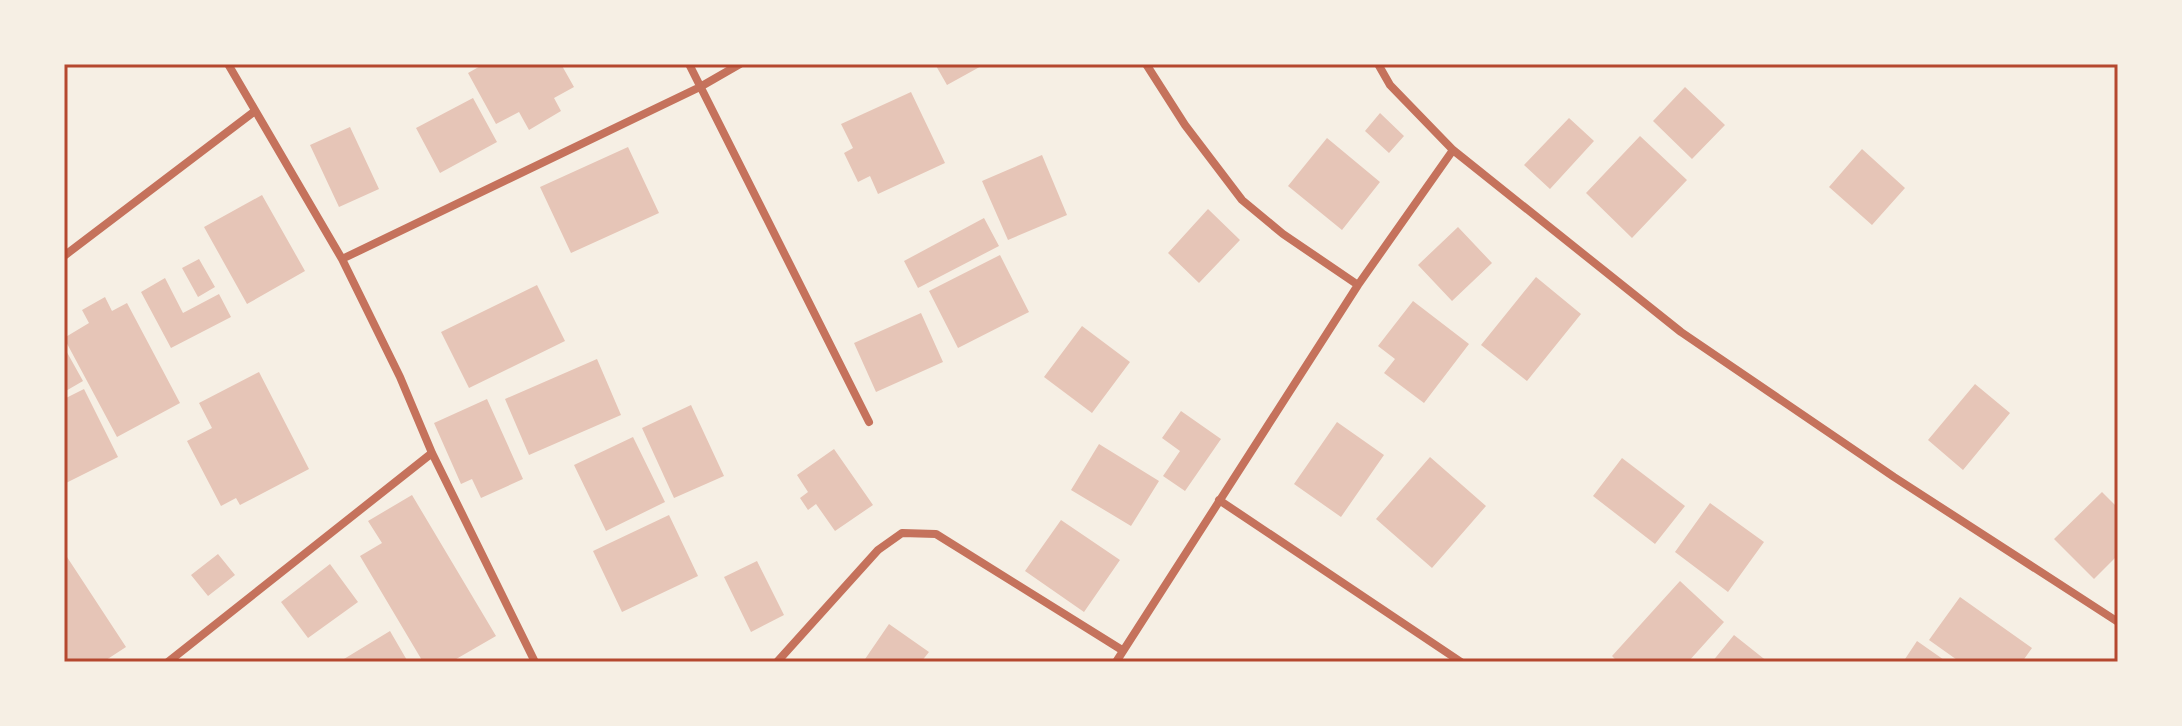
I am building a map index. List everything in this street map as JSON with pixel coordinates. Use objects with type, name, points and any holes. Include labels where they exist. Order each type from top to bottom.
[{"type":"street","points":[[228,64],[342,259],[400,377],[432,453],[535,662]]},
{"type":"street","points":[[689,64],[869,422]]},
{"type":"street","points":[[342,259],[700,87],[740,64]]},
{"type":"street","points":[[1146,64],[1185,125],[1242,200],[1283,234],[1358,285]]},
{"type":"street","points":[[1378,64],[1390,85],[1453,150],[1681,332],[1894,477],[2118,622]]},
{"type":"street","points":[[64,256],[255,111]]},
{"type":"street","points":[[1116,662],[1358,285],[1453,150]]},
{"type":"street","points":[[168,662],[432,453]]},
{"type":"street","points":[[1219,500],[1461,662]]},
{"type":"street","points":[[777,662],[878,550],[902,533],[936,534],[1122,650]]},
{"type":"building","points":[[484,64],[561,64],[574,87],[554,98],[561,111],[529,130],[519,112],[496,124],[468,73]]},
{"type":"building","points":[[935,64],[985,64],[947,85]]},
{"type":"building","points":[[1685,87],[1725,125],[1692,159],[1653,121]]},
{"type":"building","points":[[911,92],[945,163],[878,194],[870,176],[858,182],[844,153],[853,148],[841,124]]},
{"type":"building","points":[[473,98],[497,142],[440,173],[416,128]]},
{"type":"building","points":[[1380,113],[1404,136],[1389,153],[1365,131]]},
{"type":"building","points":[[1569,118],[1594,141],[1550,189],[1524,165]]},
{"type":"building","points":[[350,127],[379,189],[339,207],[310,145]]},
{"type":"building","points":[[1640,136],[1687,180],[1632,238],[1586,193]]},
{"type":"building","points":[[1327,138],[1380,182],[1342,230],[1288,186]]},
{"type":"building","points":[[628,147],[659,213],[571,253],[540,187]]},
{"type":"building","points":[[1862,149],[1905,188],[1872,225],[1829,187]]},
{"type":"building","points":[[1042,155],[1067,215],[1008,240],[982,181]]},
{"type":"building","points":[[262,195],[305,271],[247,304],[204,227]]},
{"type":"building","points":[[1208,209],[1240,240],[1199,283],[1168,253]]},
{"type":"building","points":[[984,218],[999,246],[918,288],[904,261]]},
{"type":"building","points":[[1458,227],[1492,263],[1452,301],[1418,265]]},
{"type":"building","points":[[1000,255],[1029,312],[958,348],[929,291]]},
{"type":"building","points":[[199,259],[215,287],[198,297],[182,268]]},
{"type":"building","points":[[1536,277],[1581,314],[1527,381],[1481,345]]},
{"type":"building","points":[[165,278],[183,313],[219,294],[231,317],[171,348],[141,292]]},
{"type":"building","points":[[537,285],[565,341],[469,388],[441,332]]},
{"type":"building","points":[[105,297],[112,311],[127,303],[180,403],[117,437],[64,338],[89,323],[82,310]]},
{"type":"building","points":[[1413,301],[1469,344],[1424,403],[1384,373],[1395,359],[1378,346]]},
{"type":"building","points":[[921,313],[943,362],[876,392],[854,343]]},
{"type":"building","points":[[1082,326],[1130,362],[1092,413],[1044,377]]},
{"type":"building","points":[[64,347],[83,381],[64,392]]},
{"type":"building","points":[[597,359],[621,415],[529,455],[505,399]]},
{"type":"building","points":[[259,372],[309,469],[240,505],[236,498],[221,506],[187,441],[212,428],[199,403]]},
{"type":"building","points":[[1975,384],[2010,413],[1963,470],[1928,440]]},
{"type":"building","points":[[84,389],[118,457],[64,484],[64,399]]},
{"type":"building","points":[[487,399],[523,479],[481,498],[472,479],[461,484],[434,423]]},
{"type":"building","points":[[691,405],[724,476],[674,498],[642,428]]},
{"type":"building","points":[[1181,411],[1221,439],[1185,491],[1163,476],[1180,451],[1162,438]]},
{"type":"building","points":[[1337,422],[1384,455],[1341,517],[1294,484]]},
{"type":"building","points":[[633,437],[665,502],[606,531],[574,465]]},
{"type":"building","points":[[1099,444],[1159,481],[1131,526],[1071,490]]},
{"type":"building","points":[[834,449],[873,505],[835,531],[816,504],[808,510],[800,498],[808,492],[797,475]]},
{"type":"building","points":[[1430,457],[1486,506],[1432,568],[1376,519]]},
{"type":"building","points":[[1622,458],[1685,506],[1655,544],[1593,496]]},
{"type":"building","points":[[2102,492],[2118,508],[2118,555],[2094,579],[2054,539]]},
{"type":"building","points":[[412,495],[496,636],[451,662],[423,662],[360,556],[382,543],[368,521]]},
{"type":"building","points":[[1710,503],[1764,542],[1728,592],[1675,552]]},
{"type":"building","points":[[669,515],[698,576],[622,612],[593,551]]},
{"type":"building","points":[[1061,520],[1120,560],[1084,612],[1025,571]]},
{"type":"building","points":[[218,554],[235,575],[208,596],[191,575]]},
{"type":"building","points":[[67,557],[126,647],[103,662],[70,662],[64,659],[64,559]]},
{"type":"building","points":[[757,561],[784,615],[751,632],[724,577]]},
{"type":"building","points":[[330,564],[358,602],[308,638],[281,602]]},
{"type":"building","points":[[1680,581],[1724,622],[1688,662],[1618,662],[1612,656]]},
{"type":"building","points":[[1960,597],[2032,648],[2022,662],[1960,662],[1929,640]]},
{"type":"building","points":[[889,624],[929,652],[921,662],[863,662]]},
{"type":"building","points":[[390,631],[408,662],[339,662]]},
{"type":"building","points":[[1734,635],[1768,662],[1712,662]]},
{"type":"building","points":[[1917,641],[1947,662],[1903,662]]}]
